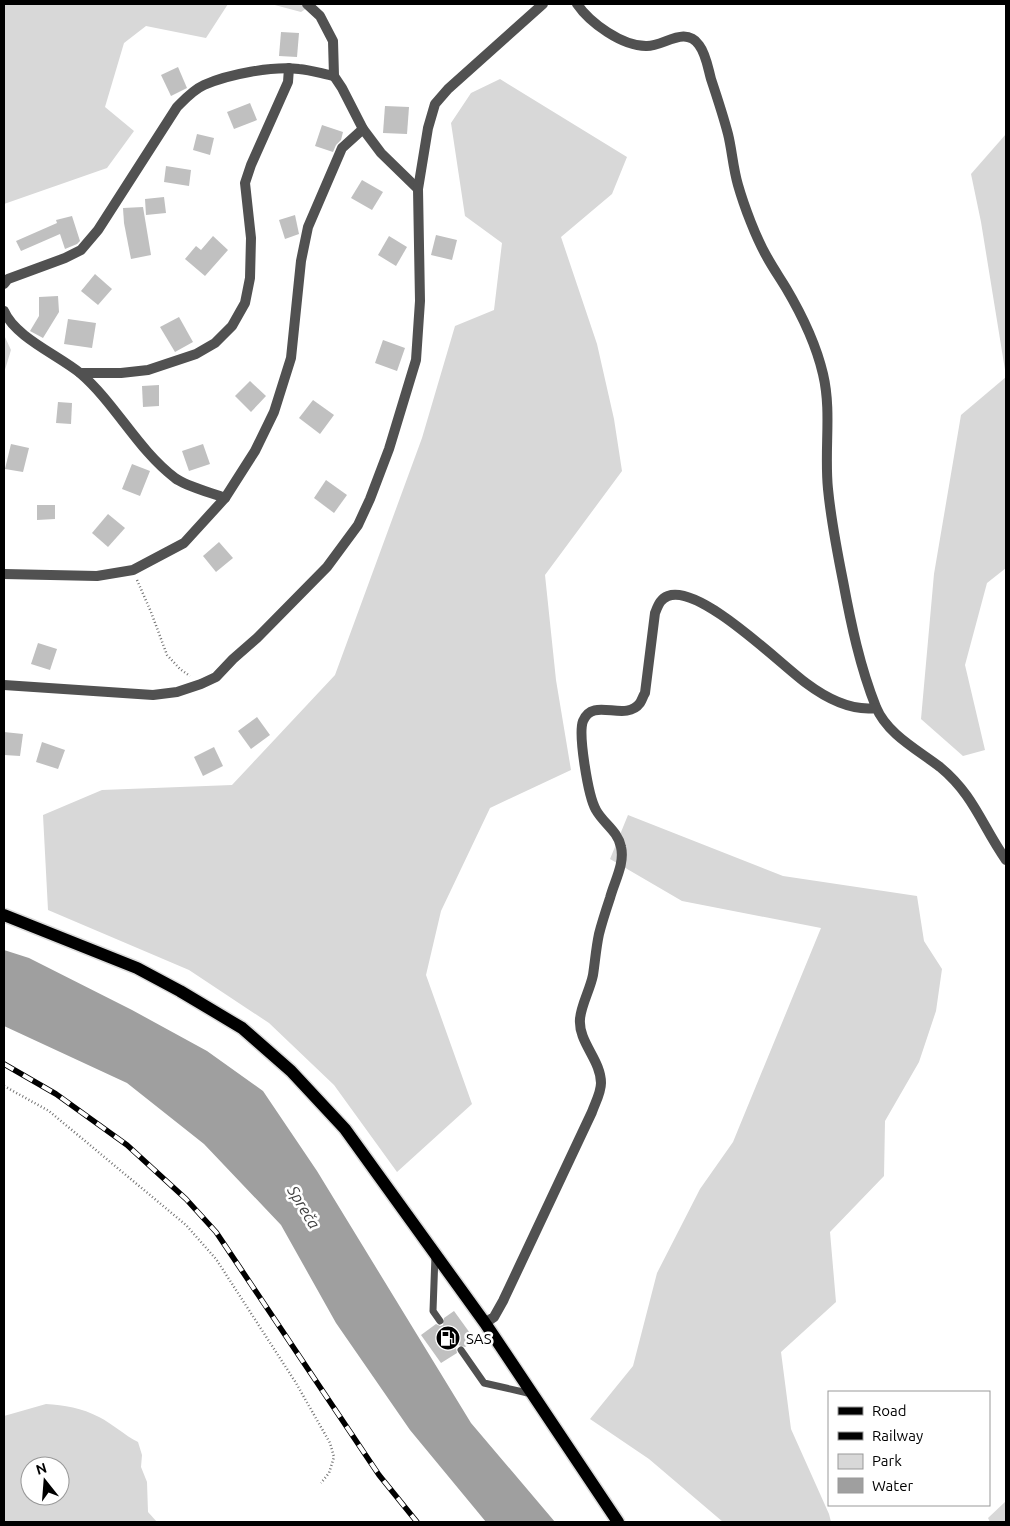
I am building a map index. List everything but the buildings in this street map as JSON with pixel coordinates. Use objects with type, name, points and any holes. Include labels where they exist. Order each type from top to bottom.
[{"type":"main road","points":[[4,915],[137,968],[242,1028],[292,1071],[346,1129],[485,1323],[618,1522]]},
{"type":"street","points":[[307,4],[320,16],[333,41],[334,76],[363,129],[381,153],[418,189]]},
{"type":"street","points":[[4,685],[153,695],[177,692],[202,684],[216,677],[327,567],[358,525],[370,499],[399,419],[416,360],[420,301],[418,189],[434,104],[542,4]]},
{"type":"street","points":[[577,4],[608,32],[628,43],[648,47],[675,37],[686,36],[698,42],[728,134],[738,185],[747,209],[766,256],[804,322],[817,353],[823,375],[828,408],[826,453],[828,489],[837,549],[860,659],[876,708],[888,726],[942,769],[965,792],[1006,860]]},
{"type":"street","points":[[80,373],[122,373],[148,370],[196,354],[214,343],[232,326],[245,303],[250,278],[251,238],[245,183],[251,165],[288,82],[289,68]]},
{"type":"street","points":[[4,284],[8,279],[65,258],[81,250],[98,230],[177,107],[190,94],[204,85],[233,76],[269,69],[302,69],[334,76]]},
{"type":"street","points":[[4,574],[97,576],[133,570],[184,543],[225,498],[255,451],[274,412],[290,358],[301,261],[308,227],[342,148],[363,129]]},
{"type":"street","points":[[4,310],[12,325],[80,373],[116,411],[156,463],[177,480],[225,498]]},
{"type":"street","points":[[485,1323],[494,1317],[503,1301],[592,1112],[601,1083],[599,1071],[582,1034],[580,1019],[592,977],[599,933],[622,860],[621,847],[617,836],[596,810],[589,792],[585,771],[582,722],[588,713],[597,709],[629,711],[639,704],[645,693],[655,613],[660,602],[666,596],[676,594],[684,596],[719,614],[742,629],[807,684],[852,707],[876,708]]},
{"type":"lane","points":[[435,1254],[433,1311],[440,1321]]},
{"type":"lane","points":[[461,1350],[484,1383],[532,1394]]},
{"type":"path","points":[[133,570],[151,612],[166,655],[180,669],[202,684]]},
{"type":"path","points":[[4,1086],[49,1110],[186,1225],[216,1259],[296,1383],[330,1444],[334,1457],[330,1473],[321,1483]]},
{"type":"green space","points":[[4,4],[228,4],[206,38],[146,26],[124,43],[105,107],[134,131],[107,168],[4,204]]},
{"type":"green space","points":[[271,4],[313,4],[301,12]]},
{"type":"green space","points":[[500,79],[627,157],[612,194],[561,237],[597,344],[614,419],[622,471],[545,575],[556,680],[571,770],[490,808],[441,911],[426,975],[472,1104],[397,1172],[334,1085],[269,1023],[189,970],[48,910],[43,815],[102,790],[232,785],[335,675],[422,438],[455,326],[494,310],[502,243],[465,216],[451,123],[471,93]]},
{"type":"green space","points":[[1006,134],[1006,376],[981,222],[971,174]]},
{"type":"green space","points":[[4,335],[11,350],[4,373]]},
{"type":"green space","points":[[1006,377],[1006,568],[987,583],[965,665],[985,750],[963,756],[921,719],[934,574],[961,415]]},
{"type":"green space","points":[[628,815],[783,876],[917,896],[924,941],[942,969],[936,1011],[919,1062],[885,1121],[884,1176],[830,1232],[836,1302],[781,1352],[791,1429],[831,1522],[723,1522],[649,1459],[590,1419],[633,1366],[657,1273],[700,1189],[733,1142],[821,928],[682,901],[610,859]]},
{"type":"green space","points":[[46,1404],[66,1406],[86,1411],[99,1417],[138,1442],[142,1455],[141,1467],[147,1482],[148,1512],[157,1522],[4,1522],[4,1416]]},
{"type":"green space","points":[[1006,1501],[1006,1522],[990,1522],[988,1518]]},
{"type":"water","name":"Spreča","points":[[4,950],[29,958],[132,1010],[207,1051],[263,1091],[317,1171],[471,1423],[555,1522],[486,1522],[410,1430],[336,1323],[281,1225],[204,1144],[127,1083],[4,1026]]},
{"type":"railway","points":[[4,1064],[56,1094],[127,1145],[186,1199],[216,1232],[379,1475],[417,1522]]},
{"type":"place","name":"SAS","points":[[448,1338]]}]
